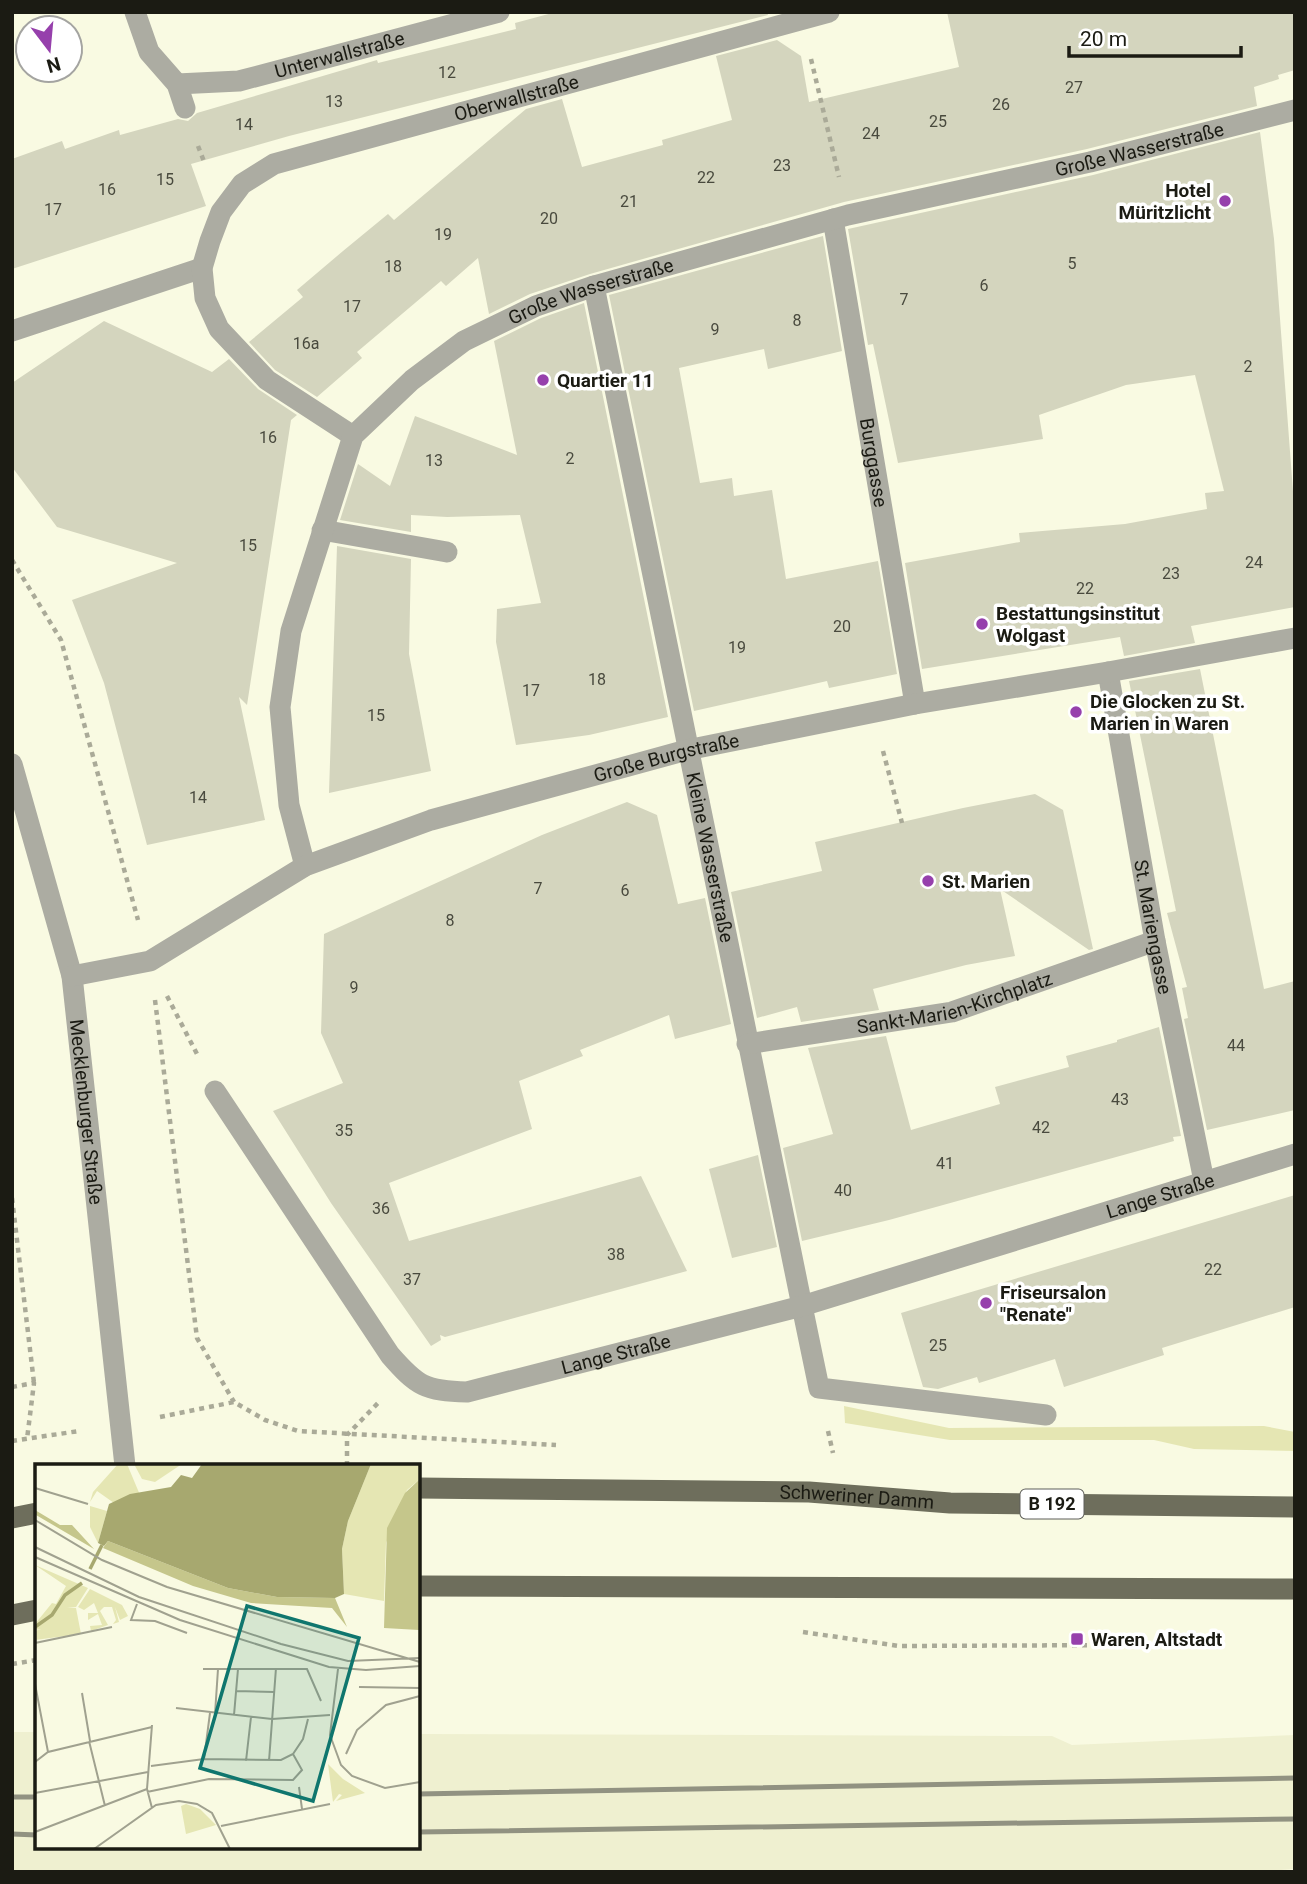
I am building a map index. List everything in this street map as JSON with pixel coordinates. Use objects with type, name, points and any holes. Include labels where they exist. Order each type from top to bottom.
[{"type":"main road","name":"Schweriner Damm","points":[[420,1488],[809,1492],[950,1503],[1295,1507]]},
{"type":"main road","points":[[12,1518],[35,1513]]},
{"type":"main road","points":[[420,1586],[1295,1590]]},
{"type":"main road","points":[[12,1615],[35,1610]]},
{"type":"street","points":[[135,12],[149,52],[177,84],[185,108]]},
{"type":"street","name":"Unterwallstraße","points":[[177,84],[239,81],[499,12]]},
{"type":"street","name":"Oberwallstraße","points":[[202,268],[221,212],[242,184],[274,164],[829,12]]},
{"type":"street","name":"Große Wasserstraße","points":[[305,866],[289,804],[280,707],[291,631],[353,436],[412,380],[464,341],[536,306],[594,286],[841,217],[1090,162],[1295,110]]},
{"type":"street","name":"Burggasse","points":[[841,217],[915,704]]},
{"type":"street","points":[[12,331],[202,268],[205,298],[219,329],[267,380],[353,436]]},
{"type":"street","name":"Kleine Wasserstraße","points":[[594,286],[819,1388],[1046,1415]]},
{"type":"street","points":[[322,530],[447,552]]},
{"type":"street","name":"Große Burgstraße","points":[[72,976],[150,961],[305,866],[431,820],[687,750],[915,704],[1295,638]]},
{"type":"street","name":"St. Mariengasse","points":[[1108,672],[1155,941],[1204,1181]]},
{"type":"street","name":"Mecklenburger Straße","points":[[12,764],[72,976],[125,1464]]},
{"type":"street","name":"Sankt-Marien-Kirchplatz","points":[[747,1044],[952,1012],[1155,941]]},
{"type":"street","name":"Lange Straße","points":[[215,1091],[390,1355],[411,1379],[436,1391],[467,1392],[802,1306],[1295,1154]]},
{"type":"path","points":[[801,20],[841,217]]},
{"type":"path","points":[[185,108],[221,212]]},
{"type":"path","points":[[12,560],[61,640],[150,961],[197,1338],[234,1402],[265,1420],[298,1432],[347,1435],[347,1464]]},
{"type":"path","points":[[873,713],[902,823]]},
{"type":"path","points":[[150,961],[215,1091]]},
{"type":"path","points":[[12,1198],[34,1383],[27,1439]]},
{"type":"path","points":[[12,1387],[34,1383]]},
{"type":"path","points":[[12,1441],[121,1424],[234,1402]]},
{"type":"path","points":[[12,1664],[35,1660]]},
{"type":"shaded area","points":[[844,1406],[949,1428],[1264,1426],[1295,1432],[1295,1451],[1194,1449],[1154,1440],[950,1440],[845,1423]]},
{"type":"shaded area","points":[[12,1732],[35,1732],[35,1849],[420,1849],[420,1734],[1052,1736],[1072,1745],[1295,1735],[1295,1869],[1254,1872],[12,1871]]},
{"type":"building","points":[[556,12],[767,12],[768,15],[289,136],[191,164],[206,206],[12,269],[12,159],[62,141],[65,149],[119,130],[120,135],[178,119],[188,121],[197,113],[377,60],[378,63],[516,29],[515,23]]},
{"type":"building","points":[[947,12],[1295,12],[1295,70],[1278,75],[1279,79],[1254,87],[1257,106],[1087,149],[844,202],[590,274],[530,294],[489,314],[478,258],[446,286],[441,281],[357,352],[362,358],[317,397],[275,370],[249,342],[303,297],[297,290],[343,251],[388,214],[394,220],[526,109],[562,99],[582,167],[663,145],[662,140],[732,120],[716,56],[777,40],[801,56],[809,102],[959,67]]},
{"type":"building","points":[[1260,132],[1274,239],[1295,518],[1295,607],[1191,626],[1195,643],[1124,656],[1120,637],[922,669],[905,563],[1020,542],[1019,533],[1125,524],[1207,509],[1205,493],[1224,491],[1195,375],[1126,385],[1039,415],[1043,439],[898,463],[873,344],[868,345],[848,229],[1093,175]]},
{"type":"building","points":[[823,236],[842,351],[768,369],[764,349],[679,368],[700,483],[732,478],[734,496],[772,490],[786,579],[878,561],[897,674],[829,688],[827,681],[694,711],[609,295]]},
{"type":"building","points":[[584,303],[668,717],[589,735],[516,745],[496,642],[497,609],[541,603],[520,515],[411,515],[411,532],[340,520],[358,464],[390,486],[415,416],[517,455],[494,341],[541,318]]},
{"type":"building","points":[[104,321],[212,372],[229,359],[258,389],[297,415],[291,420],[247,705],[239,697],[265,820],[147,845],[104,683],[72,600],[177,563],[57,527],[12,467],[12,383]]},
{"type":"building","points":[[337,546],[411,559],[409,654],[431,771],[329,793]]},
{"type":"building","points":[[1200,669],[1264,989],[1295,981],[1295,1110],[1207,1130],[1184,1019],[1188,1018],[1182,988],[1187,987],[1167,913],[1176,911],[1129,681]]},
{"type":"building","name":"St. Marien","points":[[1035,794],[1063,810],[1093,949],[1089,950],[1000,889],[1015,956],[966,965],[873,989],[879,1010],[801,1022],[797,1007],[757,1018],[731,892],[822,871],[815,842]]},
{"type":"building","points":[[627,802],[657,815],[678,904],[705,898],[731,1024],[675,1039],[669,1015],[580,1050],[583,1056],[519,1081],[532,1129],[389,1183],[409,1241],[641,1176],[687,1271],[445,1337],[440,1335],[441,1340],[431,1346],[331,1203],[273,1111],[343,1083],[321,1033],[324,934],[542,835]]},
{"type":"building","points":[[1159,1027],[1181,1136],[1173,1137],[1174,1141],[889,1220],[802,1241],[783,1148],[833,1134],[808,1048],[886,1036],[911,1130],[1000,1104],[995,1087],[1069,1067],[1066,1056]]},
{"type":"building","points":[[758,1155],[777,1247],[732,1258],[709,1169]]},
{"type":"building","points":[[1295,1195],[1295,1307],[1162,1348],[1164,1355],[1064,1387],[1055,1359],[979,1383],[977,1377],[938,1389],[923,1387],[901,1313]]},
{"type":"railway","points":[[420,1794],[1295,1778]]},
{"type":"railway","points":[[12,1797],[35,1797]]},
{"type":"railway","points":[[420,1832],[1295,1819]]},
{"type":"railway","points":[[12,1834],[35,1835]]},
{"type":"place","name":"Hotel Müritzlicht","points":[[1225,201]]},
{"type":"place","name":"Quartier 11","points":[[543,380]]},
{"type":"place","name":"Bestattungsinstitut Wolgast","points":[[982,624]]},
{"type":"place","name":"Die Glocken zu St. Marien in Waren","points":[[1076,712]]},
{"type":"place","name":"St. Marien","points":[[928,881]]},
{"type":"place","name":"Friseursalon \"Renate\"","points":[[986,1303]]},
{"type":"place","name":"Waren, Altstadt","points":[[1077,1639]]}]
